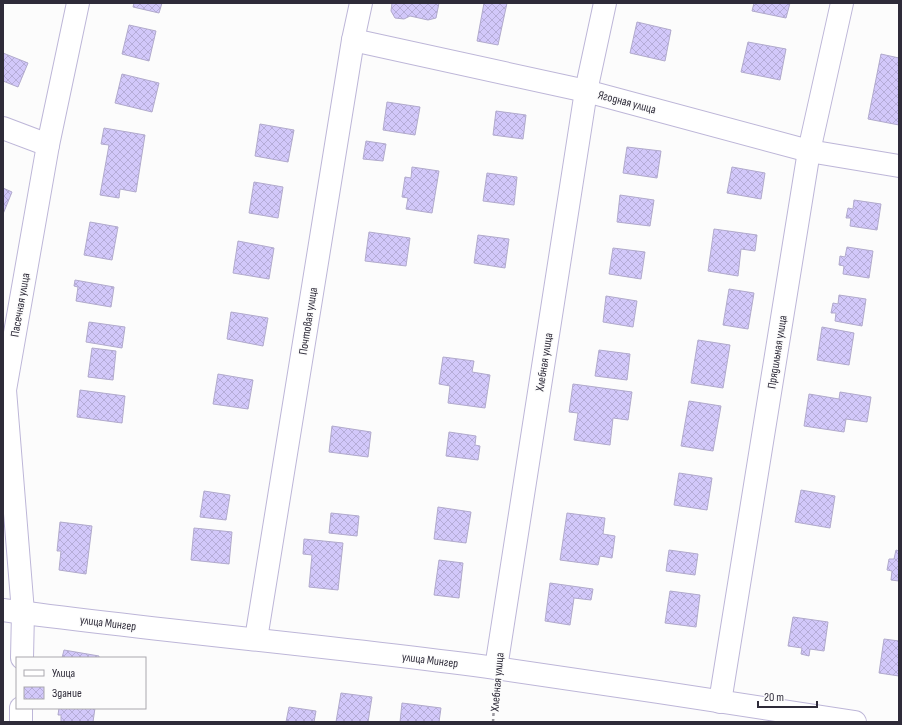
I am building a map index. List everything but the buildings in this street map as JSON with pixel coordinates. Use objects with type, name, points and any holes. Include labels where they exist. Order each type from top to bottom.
[{"type":"street","name":"Пасечная улица","points":[[22,657],[13,611],[4,390],[48,145],[78,3]]},
{"type":"street","name":"Почтовая улица","points":[[256,638],[353,40],[361,3]]},
{"type":"street","name":"Хлебная улица","points":[[496,668],[586,91],[605,3]]},
{"type":"street","name":"Прядильная улица","points":[[720,702],[809,151],[842,3]]},
{"type":"street","name":"Ягодная улица","points":[[353,40],[586,91],[809,151],[899,166]]},
{"type":"street","points":[[3,128],[48,145]]},
{"type":"street","name":"улица Мингер","points":[[13,611],[113,624],[256,638],[496,668],[855,722]]},
{"type":"street","points":[[21,709],[21,722]]},
{"type":"path","name":"Хлебная улица","points":[[493,722],[496,668]]}]
